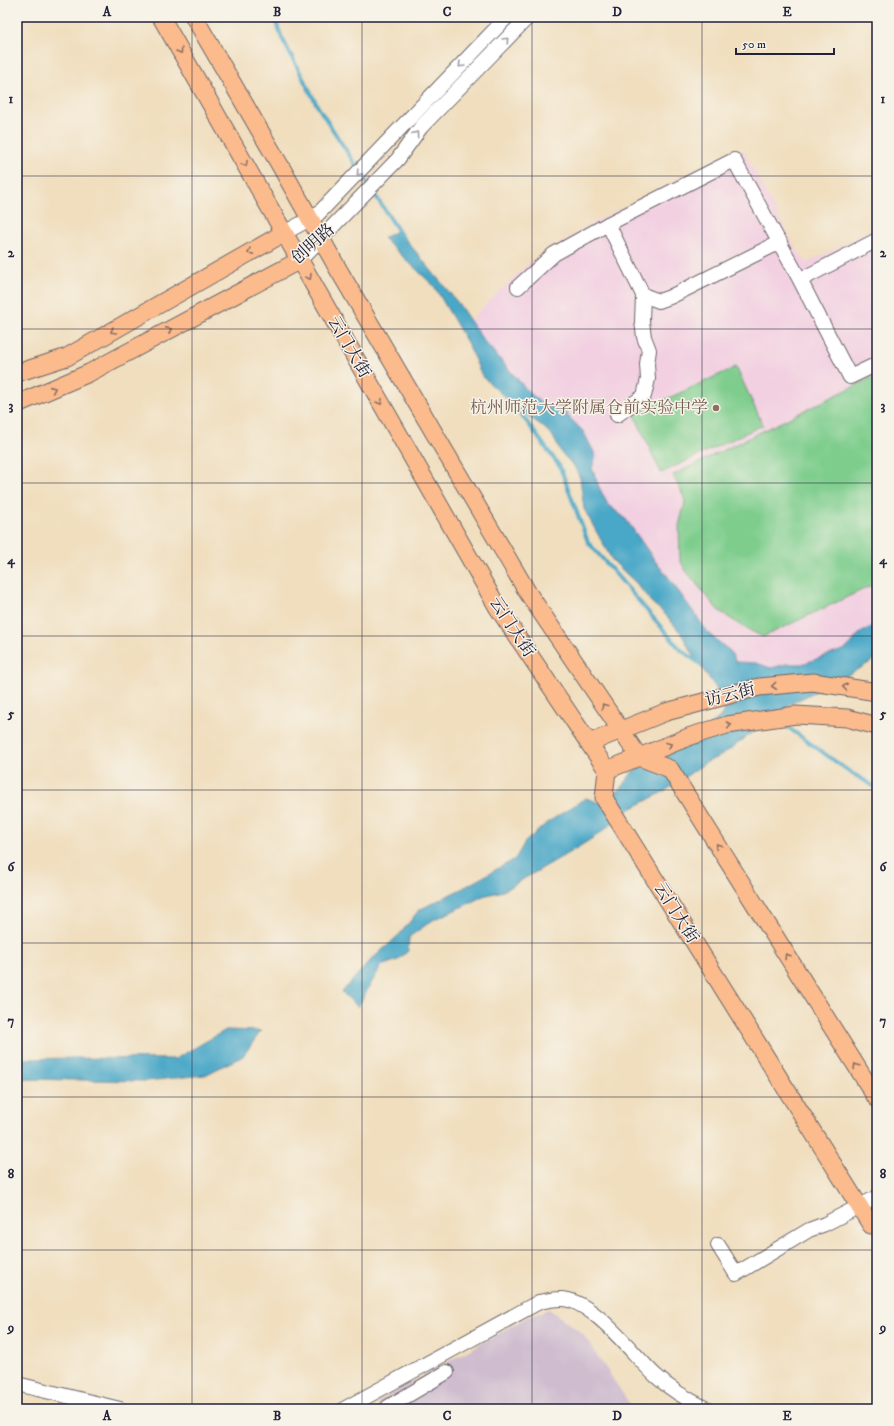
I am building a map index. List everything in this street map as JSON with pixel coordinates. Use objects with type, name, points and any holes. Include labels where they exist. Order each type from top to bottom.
[{"type":"main road","name":"云门大街","points":[[161,17],[498,608],[607,770],[604,798],[859,1206],[874,1223]]},
{"type":"main road","name":"云门大街","points":[[194,17],[528,593],[639,757]]},
{"type":"main road","name":"创明路","points":[[17,373],[67,357],[284,233]]},
{"type":"main road","name":"创明路","points":[[17,404],[89,373],[300,260]]},
{"type":"main road","name":"访云街","points":[[589,744],[666,712],[759,687],[813,682],[877,692]]},
{"type":"main road","name":"访云街","points":[[607,770],[691,736],[727,725],[796,715],[823,718],[846,718],[877,726]]},
{"type":"main road","points":[[639,757],[670,769],[877,1099]]},
{"type":"street","name":"创明路","points":[[284,233],[317,215],[335,198],[507,17]]},
{"type":"street","name":"创明路","points":[[300,260],[398,159],[422,127],[528,17]]},
{"type":"street","points":[[518,287],[554,254],[608,224],[734,160],[780,242],[850,377],[877,364]]},
{"type":"street","points":[[608,224],[643,295],[642,321],[644,337],[649,350],[647,364],[648,379],[644,396],[617,415]]},
{"type":"street","points":[[800,280],[877,240]]},
{"type":"street","points":[[643,295],[659,301],[670,297],[780,242]]},
{"type":"street","points":[[718,1245],[736,1274],[809,1230],[825,1224],[877,1197]]},
{"type":"street","points":[[344,1409],[539,1302],[561,1298],[580,1304],[599,1317],[656,1376],[673,1390],[707,1409]]},
{"type":"street","points":[[389,1409],[388,1407],[446,1372]]},
{"type":"street","points":[[17,1384],[120,1409]]},
{"type":"shaded area","name":"杭州师范大学附属仓前实验中学","points":[[737,149],[744,151],[793,244],[807,263],[877,227],[877,624],[860,633],[846,649],[802,664],[787,664],[771,668],[756,663],[736,662],[730,651],[710,635],[625,518],[608,505],[599,487],[583,431],[568,416],[564,409],[545,407],[527,390],[483,340],[470,321],[529,263],[595,222]]},
{"type":"shaded area","points":[[549,1309],[583,1334],[633,1409],[380,1409],[377,1402],[529,1316]]},
{"type":"green space","points":[[736,367],[763,425],[661,473],[634,414]]},
{"type":"green space","points":[[877,375],[877,583],[763,637],[743,627],[718,610],[686,571],[680,560],[679,526],[685,502],[673,475]]},
{"type":"water","points":[[398,230],[458,303],[483,340],[527,390],[545,407],[564,409],[568,416],[583,431],[596,456],[592,468],[608,505],[625,518],[710,635],[730,651],[736,662],[756,663],[771,668],[787,664],[802,664],[846,649],[860,633],[877,624],[877,657],[871,662],[833,683],[790,704],[775,720],[756,730],[722,755],[705,763],[665,791],[630,809],[599,834],[577,848],[503,891],[483,896],[433,920],[409,937],[408,951],[398,960],[381,966],[358,1007],[342,992],[369,962],[400,934],[419,910],[463,888],[515,859],[525,842],[548,822],[586,798],[600,803],[621,789],[633,771],[685,745],[720,717],[728,705],[697,661],[680,632],[665,614],[651,602],[637,584],[612,560],[584,509],[580,478],[574,466],[562,454],[552,435],[541,425],[518,409],[482,376],[468,344],[434,286],[383,238]]},
{"type":"water","points":[[226,1030],[261,1031],[243,1056],[205,1075],[146,1081],[17,1079],[17,1059],[175,1059]]},
{"type":"waterway","points":[[274,17],[282,38],[318,107],[403,238]]},
{"type":"waterway","points":[[513,403],[560,467],[588,542],[681,650],[702,665]]},
{"type":"waterway","points":[[782,723],[850,772],[877,788]]},
{"type":"place","name":"杭州师范大学附属仓前实验中学","points":[[716,408]]}]
